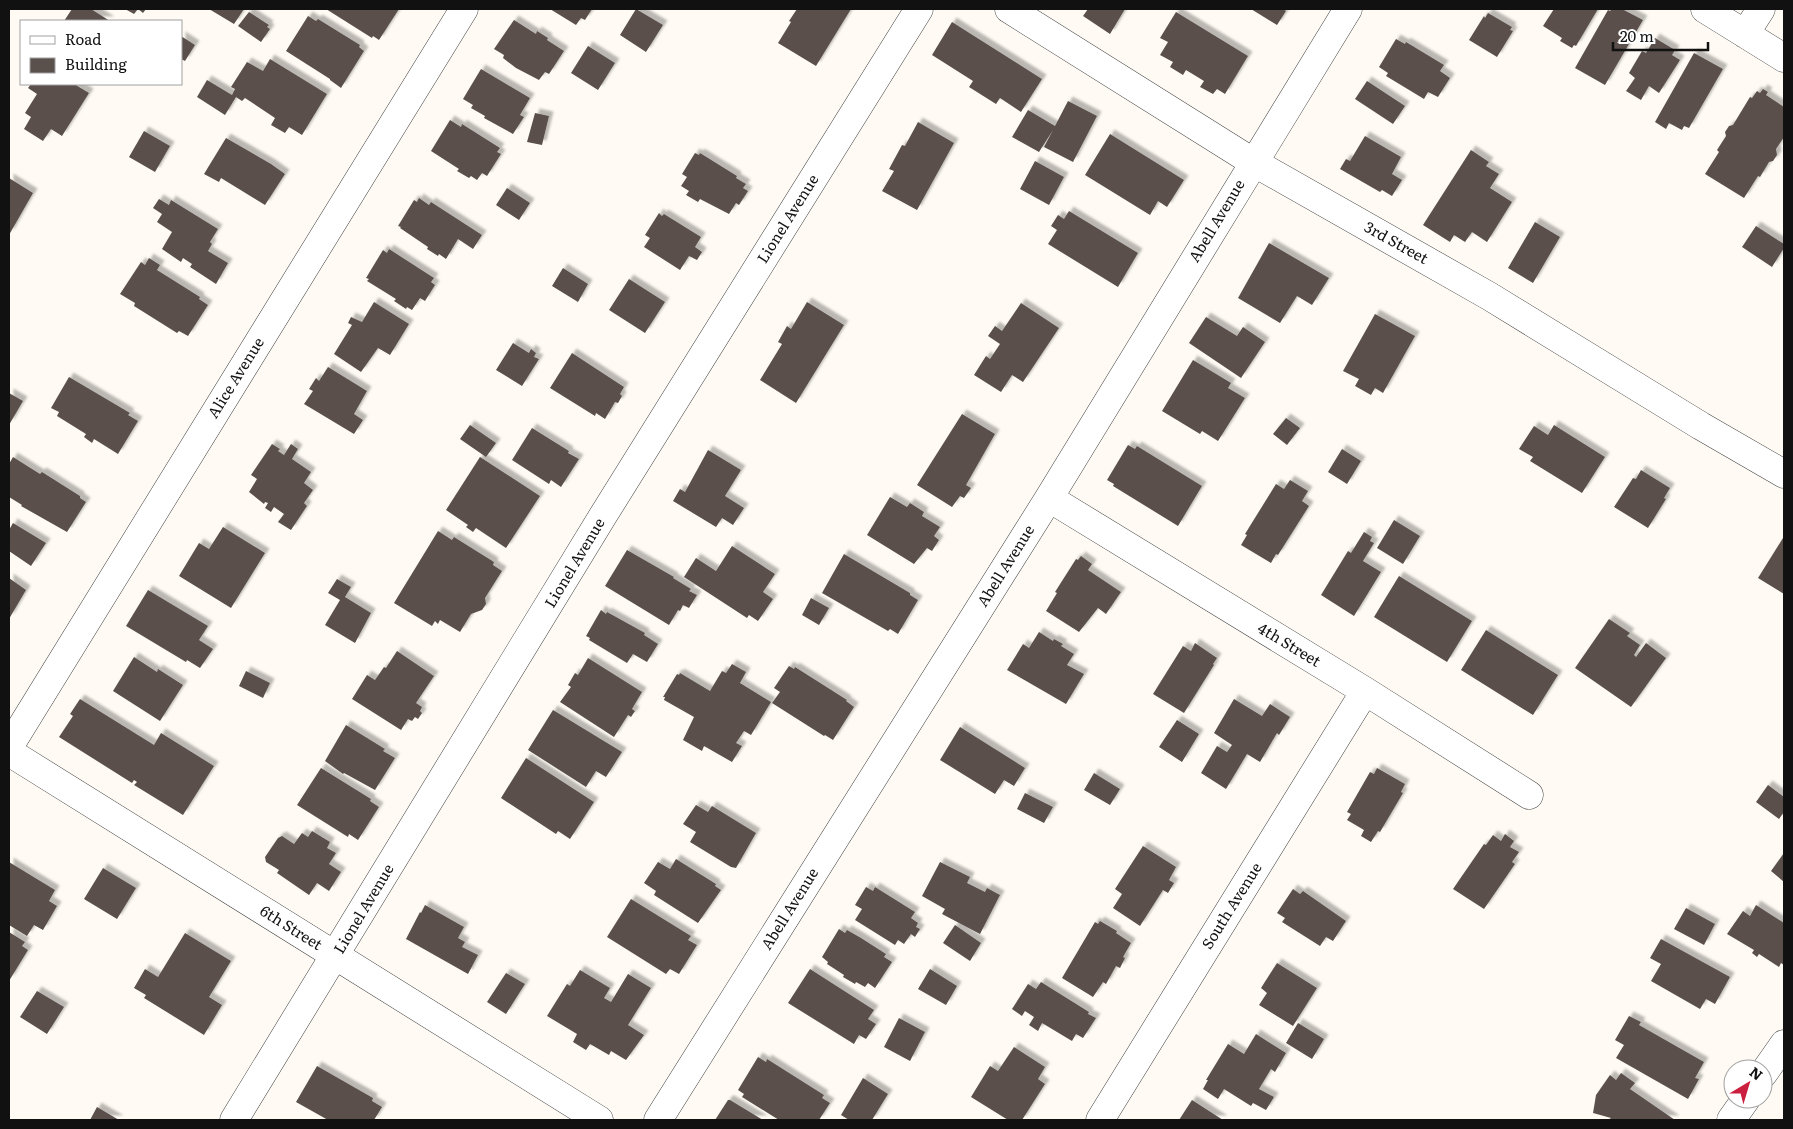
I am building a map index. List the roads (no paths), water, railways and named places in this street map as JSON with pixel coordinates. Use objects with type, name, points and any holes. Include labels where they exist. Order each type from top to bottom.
[{"type":"street","name":"Alice Avenue","points":[[9,747],[464,9]]},
{"type":"street","name":"Lionel Avenue","points":[[234,1120],[336,956],[604,514],[919,9]]},
{"type":"street","name":"3rd Street","points":[[1009,9],[1253,162],[1489,296],[1701,426],[1784,474]]},
{"type":"street","name":"Abell Avenue","points":[[658,1120],[1048,498],[1348,9]]},
{"type":"street","points":[[1705,9],[1784,58]]},
{"type":"street","points":[[1745,34],[1761,9]]},
{"type":"street","name":"4th Street","points":[[1048,498],[1364,691],[1529,795]]},
{"type":"street","name":"South Avenue","points":[[1100,1120],[1364,691]]},
{"type":"street","name":"6th Street","points":[[9,752],[599,1120]]},
{"type":"street","points":[[1773,1060],[1784,1044]]},
{"type":"street","points":[[1731,1120],[1739,1109]]}]
